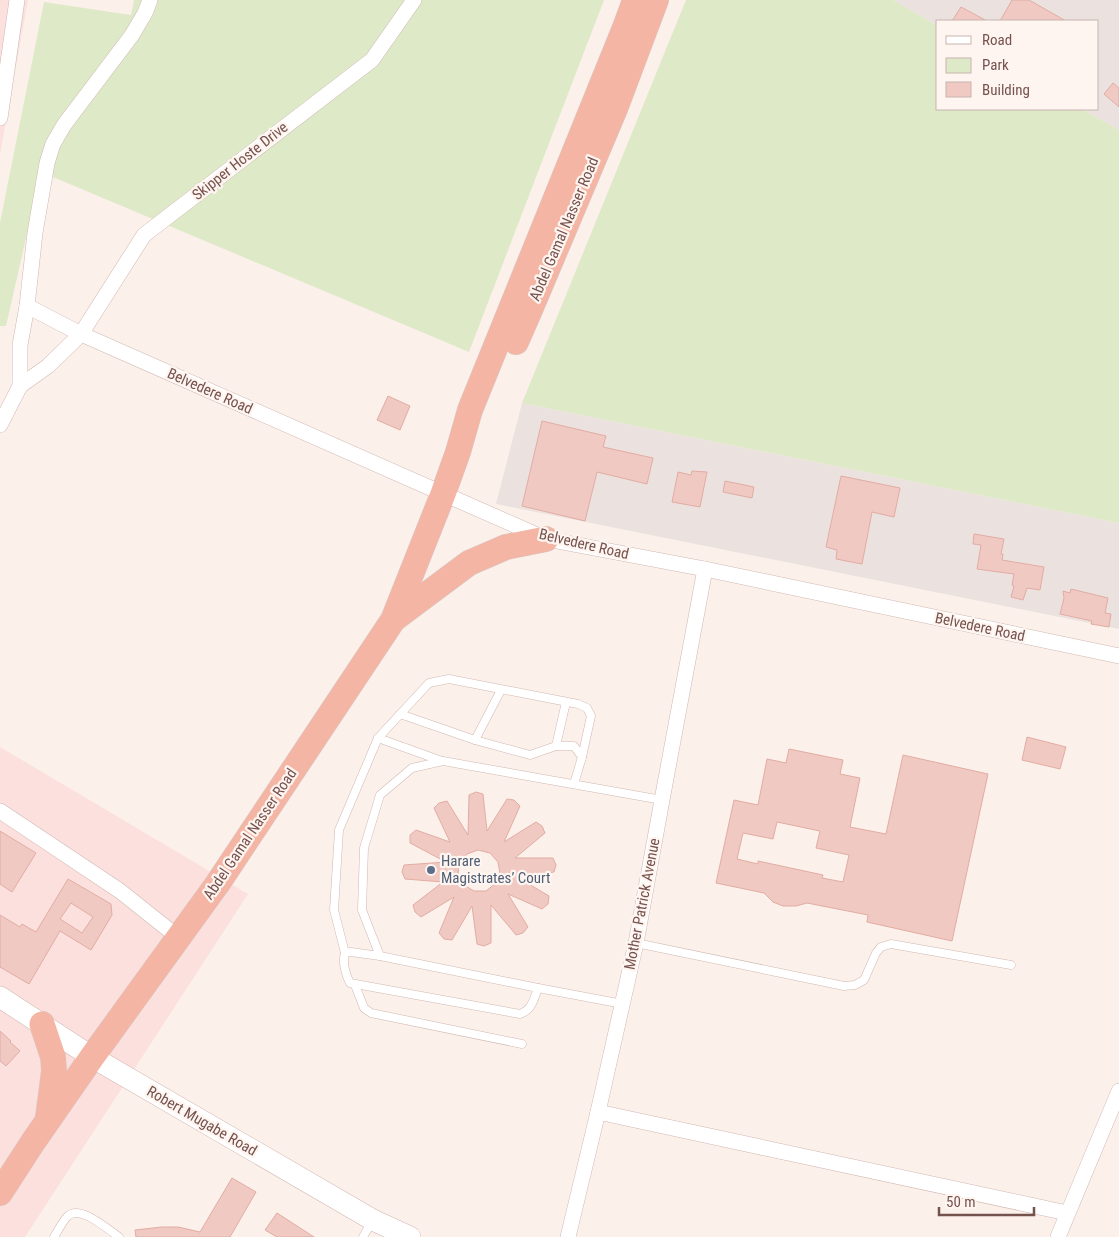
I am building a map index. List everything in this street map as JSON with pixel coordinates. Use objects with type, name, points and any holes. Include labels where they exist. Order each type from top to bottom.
[{"type":"highway","name":"Abdel Gamal Nasser Road","points":[[0,1193],[92,1057],[229,866],[393,620],[443,494],[470,410],[635,0]]},
{"type":"highway","name":"Abdel Gamal Nasser Road","points":[[458,452],[483,414],[530,310],[615,109],[656,0]]},
{"type":"highway","points":[[393,620],[469,563],[506,547],[546,539]]},
{"type":"highway","points":[[42,1024],[53,1057],[54,1071],[47,1122]]},
{"type":"main road","name":"Robert Mugabe Road","points":[[0,996],[92,1057],[368,1228],[410,1237]]},
{"type":"street","points":[[0,118],[17,0]]},
{"type":"street","name":"Skipper Hoste Drive","points":[[0,425],[20,386],[20,345],[27,306],[35,233],[47,164],[53,144],[64,125],[132,35],[150,0]]},
{"type":"street","name":"Skipper Hoste Drive","points":[[20,386],[48,366],[81,334],[144,235],[372,60],[414,0]]},
{"type":"street","points":[[27,306],[81,334]]},
{"type":"street","name":"Belvedere Road","points":[[81,334],[546,539],[705,569],[1119,656]]},
{"type":"street","name":"Mother Patrick Avenue","points":[[568,1237],[636,943],[705,569]]},
{"type":"street","points":[[0,811],[120,891],[179,938]]},
{"type":"street","points":[[1058,1237],[1118,1096]]},
{"type":"street","points":[[598,1112],[1067,1214]]},
{"type":"lane","points":[[538,988],[530,1007],[526,1012],[520,1014],[350,984],[347,979],[343,958],[345,954],[334,910],[339,830],[378,738],[429,683],[449,679],[578,704],[587,708],[591,716],[574,784]]},
{"type":"lane","points":[[474,740],[501,690]]},
{"type":"lane","points":[[556,746],[566,702]]},
{"type":"lane","points":[[400,714],[474,740],[530,754],[556,746],[574,746],[582,757]]},
{"type":"lane","points":[[378,738],[443,761],[662,800]]},
{"type":"lane","points":[[380,956],[362,910],[364,848],[380,795],[412,768],[443,761]]},
{"type":"lane","points":[[636,943],[844,986],[855,985],[864,980],[876,953],[881,947],[891,944],[1011,965]]},
{"type":"lane","points":[[345,954],[350,952],[380,956],[623,1004]]},
{"type":"lane","points":[[355,985],[364,1008],[371,1013],[522,1044]]},
{"type":"lane","points":[[54,1237],[68,1216],[75,1212],[86,1214],[119,1237]]},
{"type":"shaded area","points":[[0,0],[28,0],[0,154]]},
{"type":"shaded area","points":[[893,0],[1119,0],[1119,130],[1084,110],[1099,110],[1099,20],[936,20],[936,25]]},
{"type":"shaded area","points":[[522,403],[1119,523],[1119,629],[496,504]]},
{"type":"shaded area","points":[[0,747],[248,894],[25,1237],[0,1237]]},
{"type":"green space","points":[[134,0],[604,0],[469,352],[41,172],[6,326],[0,326],[0,223],[44,2],[131,15]]},
{"type":"green space","points":[[686,0],[893,0],[936,25],[936,110],[1084,110],[1119,130],[1119,523],[522,403]]},
{"type":"building","points":[[1012,0],[1029,0],[1064,20],[1001,20]]},
{"type":"building","points":[[961,7],[985,20],[953,20]]},
{"type":"building","points":[[1113,83],[1119,88],[1119,107],[1104,94]]},
{"type":"building","points":[[388,396],[410,406],[400,430],[377,420]]},
{"type":"building","points":[[542,421],[606,436],[603,447],[653,458],[647,484],[597,472],[585,521],[522,506]]},
{"type":"building","points":[[692,471],[707,472],[700,507],[672,502],[678,472],[691,475]]},
{"type":"building","points":[[841,476],[900,488],[894,517],[872,512],[862,564],[836,559],[837,550],[826,547]]},
{"type":"building","points":[[725,481],[754,487],[752,498],[723,492]]},
{"type":"building","points":[[974,534],[1004,539],[1001,554],[1003,554],[1002,560],[1044,567],[1040,590],[1027,588],[1023,600],[1011,597],[1014,586],[1012,585],[1014,574],[977,569],[981,545],[973,544]]},
{"type":"building","points":[[1071,589],[1108,598],[1105,613],[1111,614],[1109,627],[1091,624],[1092,621],[1060,614],[1064,598],[1063,591],[1070,593]]},
{"type":"building","points":[[1027,737],[1066,747],[1060,769],[1022,760]]},
{"type":"building","points":[[789,749],[843,760],[840,774],[860,778],[850,827],[886,834],[903,755],[988,774],[952,941],[867,922],[868,915],[807,903],[796,906],[783,906],[773,902],[764,893],[716,883],[734,800],[758,805],[767,759],[786,763]],"holes":[[[777,822],[820,831],[816,848],[849,855],[843,882],[822,878],[823,875],[758,861],[758,864],[737,859],[743,833],[773,839]]]},
{"type":"building","name":"Harare Magistrates’ Court","points":[[476,792],[483,794],[487,831],[507,799],[514,800],[520,806],[504,842],[536,822],[542,826],[545,833],[515,858],[553,858],[556,865],[554,872],[517,877],[549,896],[548,904],[542,909],[508,894],[528,927],[523,933],[516,935],[491,905],[491,943],[484,946],[477,944],[472,906],[452,940],[444,939],[439,933],[454,897],[421,917],[415,912],[413,905],[443,882],[405,879],[402,872],[404,865],[446,862],[410,843],[410,835],[416,830],[450,842],[434,808],[439,803],[447,801],[468,835],[469,795]],"holes":[[[478,850],[490,853],[498,862],[500,873],[495,884],[486,891],[474,891],[464,885],[458,875],[459,863],[467,854]]]},
{"type":"building","points":[[0,831],[36,853],[12,892],[0,884]]},
{"type":"building","points":[[68,879],[111,904],[112,915],[91,950],[60,931],[29,984],[0,967],[0,915],[20,927],[22,924],[36,932]],"holes":[[[71,903],[93,917],[82,933],[60,919]]]},
{"type":"building","points":[[0,1031],[20,1051],[6,1066],[0,1061]]},
{"type":"building","points":[[232,1178],[256,1192],[230,1237],[136,1237],[135,1230],[162,1227],[178,1227],[200,1232]]},
{"type":"building","points":[[277,1213],[314,1237],[277,1237],[265,1230]]},
{"type":"place","name":"Harare Magistrates’ Court","points":[[431,870]]}]
